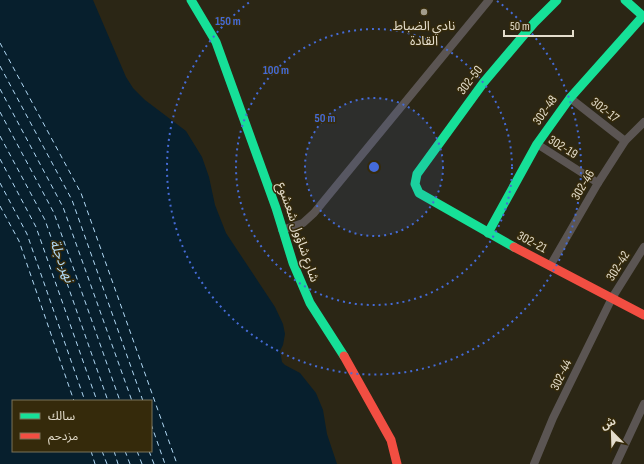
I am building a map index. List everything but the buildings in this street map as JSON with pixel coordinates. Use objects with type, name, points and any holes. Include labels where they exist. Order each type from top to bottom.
[{"type":"street","name":"شارع شاؤول شعشوع","points":[[191,0],[216,42],[293,264],[310,303],[347,360],[376,411],[391,440],[397,464]]},
{"type":"street","points":[[282,230],[303,223],[311,217],[489,0]]},
{"type":"street","name":"302-50","points":[[415,184],[417,174],[484,82],[534,23],[557,0]]},
{"type":"street","points":[[625,0],[644,17]]},
{"type":"street","name":"302-48","points":[[488,233],[537,144],[570,98],[644,17]]},
{"type":"street","name":"302-17","points":[[570,98],[625,141]]},
{"type":"street","name":"302-46","points":[[550,266],[598,183],[625,141],[644,122]]},
{"type":"street","name":"302-19","points":[[537,144],[598,183]]},
{"type":"street","name":"302-21","points":[[415,184],[419,193],[488,233],[644,315]]},
{"type":"street","name":"302-42","points":[[612,298],[644,247]]},
{"type":"street","name":"302-44","points":[[534,464],[553,418],[612,298]]},
{"type":"street","points":[[616,464],[644,404]]},
{"type":"water","name":"نهر دجلة","points":[[0,0],[93,0],[126,77],[133,88],[145,100],[186,131],[202,157],[209,177],[215,205],[226,233],[275,307],[283,324],[285,334],[280,351],[282,362],[300,373],[316,393],[323,410],[327,434],[337,464],[0,464]]},
{"type":"ferry route","points":[[0,43],[81,193],[177,464]]},
{"type":"ferry route","points":[[0,66],[72,200],[143,400]]},
{"type":"ferry route","points":[[0,89],[63,207],[132,400]]},
{"type":"ferry route","points":[[0,112],[54,213],[120,400]]},
{"type":"ferry route","points":[[0,136],[45,220],[108,400]]},
{"type":"ferry route","points":[[0,159],[36,227],[97,400]]},
{"type":"ferry route","points":[[0,183],[27,234],[85,400]]},
{"type":"ferry route","points":[[0,206],[19,241],[74,400]]},
{"type":"ferry route","points":[[152,427],[165,464]]},
{"type":"ferry route","points":[[91,452],[95,464]]},
{"type":"ferry route","points":[[102,452],[107,464]]},
{"type":"ferry route","points":[[114,452],[118,464]]},
{"type":"ferry route","points":[[125,452],[130,464]]},
{"type":"ferry route","points":[[137,452],[142,464]]},
{"type":"ferry route","points":[[149,452],[154,464]]},
{"type":"traffic: fast","points":[[191,0],[216,42],[276,208],[293,263],[310,303],[344,356]]},
{"type":"traffic: fast","points":[[514,247],[419,193],[415,184],[417,174],[484,82],[534,23],[557,0]]},
{"type":"traffic: fast","points":[[625,0],[644,17]]},
{"type":"traffic: fast","points":[[488,233],[537,144],[570,98],[643,16]]},
{"type":"traffic: jam","points":[[514,247],[644,315]]},
{"type":"traffic: jam","points":[[344,356],[391,440],[397,464]]},
{"type":"place","name":"نادي الضباط القادة","points":[[424,12]]}]
